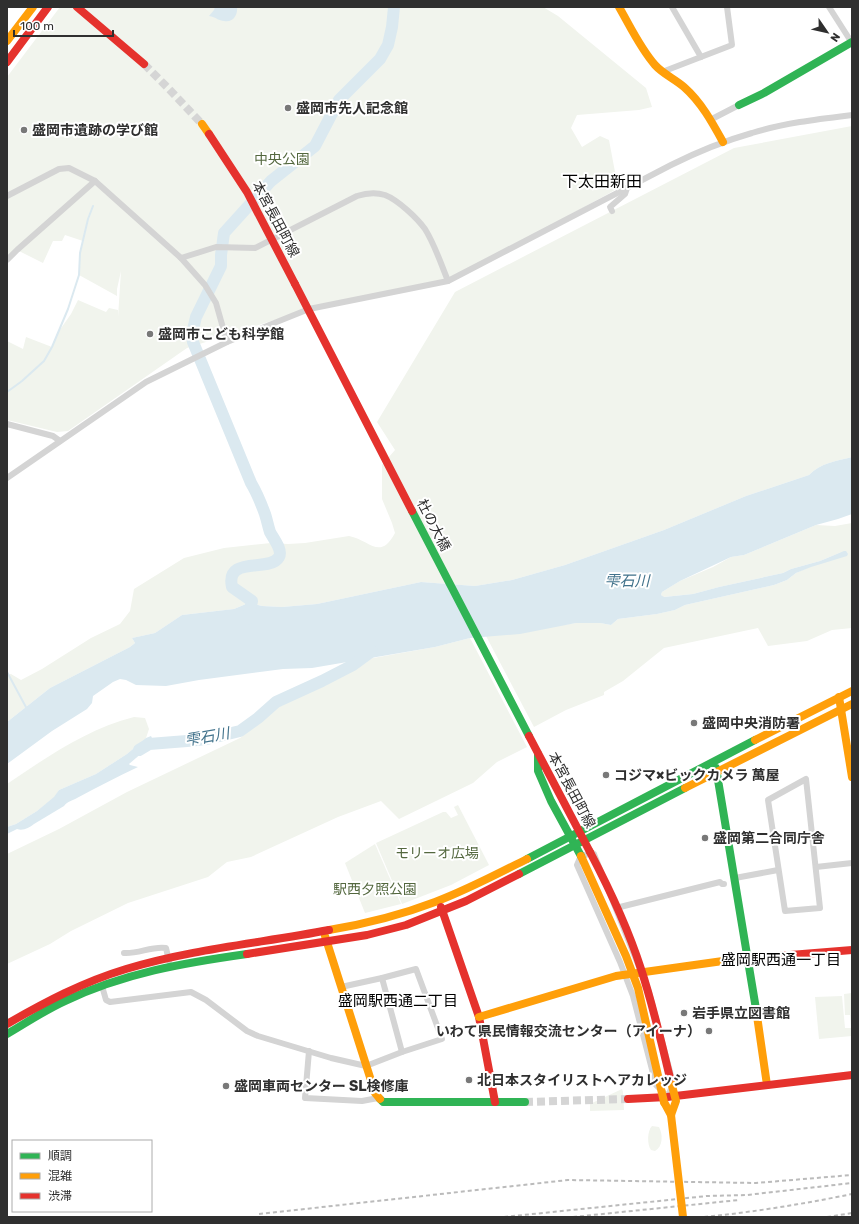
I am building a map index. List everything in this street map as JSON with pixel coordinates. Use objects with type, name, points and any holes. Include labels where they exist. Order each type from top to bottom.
[{"type":"street","points":[[7,41],[33,7]]},
{"type":"street","points":[[7,62],[48,7]]},
{"type":"street","points":[[77,7],[144,64]]},
{"type":"street","points":[[619,7],[651,61],[662,72],[687,90],[710,120],[723,142]]},
{"type":"street","points":[[672,7],[701,57]]},
{"type":"street","points":[[662,72],[733,44],[727,7]]},
{"type":"street","points":[[710,120],[764,93],[852,42],[829,7]]},
{"type":"street","points":[[7,478],[146,382],[227,342],[308,309],[448,281],[689,156],[723,142],[771,128],[852,115]]},
{"type":"street","name":"本宮長田町線","points":[[202,124],[247,192],[308,309]]},
{"type":"street","points":[[7,196],[59,169],[69,168],[95,181],[181,258],[205,284],[216,303],[227,342]]},
{"type":"street","points":[[7,260],[95,181]]},
{"type":"street","points":[[612,211],[610,207],[625,194],[627,188]]},
{"type":"street","points":[[181,258],[205,249],[221,246],[255,248],[357,196],[366,193],[376,193],[385,195],[394,200],[415,218],[425,229],[448,281]]},
{"type":"street","name":"杜の大橋","points":[[308,309],[538,753]]},
{"type":"street","points":[[7,424],[53,436],[60,441]]},
{"type":"street","points":[[7,1024],[73,988],[110,974],[169,962],[230,946],[324,931],[391,917],[438,902],[852,691]]},
{"type":"street","points":[[839,697],[852,777]]},
{"type":"street","points":[[7,1034],[65,1001],[169,962],[327,941],[367,934],[406,924],[442,911],[466,901],[717,771],[852,704]]},
{"type":"street","name":"本宮長田町線","points":[[538,753],[585,840],[611,893],[635,951],[642,972],[676,1101],[671,1115]]},
{"type":"street","name":"本宮長田町線","points":[[538,753],[538,771],[551,801],[576,845],[626,956],[639,992],[664,1102],[671,1115],[683,1217]]},
{"type":"street","points":[[715,761],[748,958],[767,1085]]},
{"type":"street","points":[[806,779],[820,908],[785,911],[778,870],[768,800],[806,779]]},
{"type":"street","points":[[591,852],[594,854],[650,992],[673,1083],[669,1101],[656,1085],[633,996],[620,962],[577,866],[580,858],[591,852]]},
{"type":"street","points":[[816,866],[852,863]]},
{"type":"street","points":[[735,878],[778,870]]},
{"type":"street","points":[[616,908],[720,882],[724,884]]},
{"type":"street","points":[[438,902],[448,926],[479,1017],[496,1102]]},
{"type":"street","points":[[324,931],[340,987],[378,1098],[383,1102],[525,1102]]},
{"type":"street","points":[[124,953],[134,953],[158,947],[166,948],[169,962]]},
{"type":"street","points":[[479,1017],[616,976],[632,973],[748,958],[852,950]]},
{"type":"street","points":[[102,986],[106,1000],[110,1002],[191,992],[206,1000],[247,1031],[309,1051],[366,1066],[442,1039],[416,969],[340,987]]},
{"type":"street","points":[[382,978],[402,1052]]},
{"type":"street","points":[[309,1051],[305,1098],[362,1101],[378,1098]]},
{"type":"street","points":[[628,1099],[669,1101],[767,1085],[852,1075]]},
{"type":"green space","name":"中央公園","points":[[60,7],[543,7],[558,16],[646,88],[652,107],[639,110],[577,115],[571,128],[582,147],[600,136],[609,140],[618,188],[608,194],[448,281],[309,309],[187,348],[68,431],[57,432],[7,420],[7,341],[23,349],[26,337],[52,347],[59,331],[71,314],[78,300],[106,312],[109,308],[118,310],[118,317],[121,271],[117,296],[79,275],[80,253],[83,241],[65,235],[62,241],[53,241],[43,263],[17,250],[7,260],[7,77]]},
{"type":"green space","points":[[852,126],[852,457],[823,465],[809,475],[746,496],[664,530],[565,565],[512,580],[475,586],[421,582],[317,604],[282,607],[246,604],[234,609],[182,615],[155,633],[132,638],[135,643],[130,647],[50,688],[7,722],[7,675],[11,674],[21,680],[42,669],[91,638],[120,624],[130,611],[134,589],[184,558],[224,548],[271,543],[305,543],[349,536],[379,547],[384,546],[390,541],[395,533],[382,499],[382,465],[395,450],[377,422],[455,292],[734,148]]},
{"type":"green space","points":[[852,523],[852,628],[832,630],[807,641],[768,646],[758,628],[664,648],[623,681],[604,692],[604,695],[566,710],[534,727],[486,636],[576,623],[600,623],[611,625],[618,619],[657,614],[675,610],[685,605],[774,585],[844,551],[820,561],[791,569],[783,573],[693,594],[663,597],[661,595],[662,592],[680,581],[713,567],[731,557],[744,555],[816,525],[835,526]]},
{"type":"green space","points":[[470,638],[527,747],[497,762],[473,783],[399,819],[381,801],[338,817],[251,857],[227,862],[208,877],[128,903],[71,931],[50,944],[7,964],[7,854],[59,829],[127,792],[240,738],[283,703],[307,693],[362,660],[435,647]]},
{"type":"green space","points":[[134,717],[145,718],[149,729],[146,738],[127,754],[96,774],[59,790],[55,797],[37,811],[16,824],[7,827],[7,784],[52,754],[84,736],[117,722]]},
{"type":"green space","name":"モリーオ広場","points":[[458,805],[489,865],[451,885],[402,904],[376,843],[443,812],[446,812],[451,818],[458,815],[454,807]]},
{"type":"green space","name":"駅西夕照公園","points":[[375,844],[401,904],[365,913],[345,863]]},
{"type":"green space","points":[[852,993],[851,1026],[850,1015],[845,1015],[844,994]]},
{"type":"green space","points":[[842,996],[845,1028],[852,1028],[852,1036],[819,1039],[815,997]]},
{"type":"green space","points":[[622,1089],[624,1110],[590,1111],[590,1104]]},
{"type":"green space","points":[[652,1126],[659,1127],[662,1140],[660,1147],[655,1151],[651,1150],[648,1142],[648,1134]]},
{"type":"water","points":[[215,7],[237,7],[237,13],[232,20],[222,21],[209,16]]},
{"type":"water","name":"雫石川","points":[[852,457],[852,514],[816,525],[744,555],[731,557],[680,581],[662,592],[661,595],[664,597],[693,594],[783,573],[791,569],[820,561],[844,551],[848,554],[847,556],[796,573],[787,580],[774,585],[685,605],[675,610],[657,614],[618,619],[611,625],[600,623],[576,623],[520,634],[470,638],[435,647],[312,668],[283,669],[166,686],[136,685],[120,679],[93,696],[92,703],[87,709],[52,731],[7,764],[7,722],[50,688],[130,647],[135,643],[132,638],[155,633],[182,615],[234,609],[246,604],[282,607],[317,604],[421,582],[475,586],[512,580],[565,565],[664,530],[746,496],[809,475],[823,465]]},
{"type":"water","name":"雫石川","points":[[151,736],[152,747],[143,752],[129,764],[138,767],[69,802],[28,828],[21,830],[17,829],[7,834],[7,827],[16,824],[37,811],[54,797],[59,790],[96,774]]},
{"type":"waterway","points":[[248,619],[252,601],[232,587],[232,577],[235,571],[241,568],[274,562],[279,557],[280,551],[270,532],[265,514],[193,342],[192,334],[196,317],[221,266],[224,233],[271,181],[315,146],[339,100],[380,59],[388,45],[394,7]]},
{"type":"waterway","points":[[7,392],[22,381],[44,361],[52,347],[68,309],[79,275],[80,253],[88,219],[93,206]]},
{"type":"waterway","name":"雫石川","points":[[139,750],[149,744],[207,739],[240,731],[276,702],[353,665],[372,651]]},
{"type":"waterway","points":[[7,672],[27,709]]},
{"type":"tunnel","points":[[144,64],[202,124]]},
{"type":"tunnel","points":[[525,1102],[628,1099]]},
{"type":"railway","points":[[259,1214],[568,1180],[756,1183],[852,1175]]},
{"type":"railway","points":[[504,1217],[707,1196],[747,1195],[852,1183]]},
{"type":"railway","points":[[704,1217],[741,1213],[852,1194]]},
{"type":"railway","points":[[573,1217],[739,1200]]},
{"type":"railway","points":[[827,1217],[852,1213]]},
{"type":"traffic: fast","points":[[739,105],[764,93],[852,42]]},
{"type":"traffic: fast","points":[[412,511],[529,736]]},
{"type":"traffic: fast","points":[[527,859],[755,740]]},
{"type":"traffic: fast","points":[[538,754],[538,771],[551,801],[581,856]]},
{"type":"traffic: fast","points":[[716,768],[756,1009]]},
{"type":"traffic: fast","points":[[519,874],[685,788]]},
{"type":"traffic: fast","points":[[7,1034],[43,1012],[87,991],[109,983],[177,965],[247,954]]},
{"type":"traffic: fast","points":[[380,1099],[383,1102],[525,1102]]},
{"type":"traffic: slow","points":[[7,41],[33,7]]},
{"type":"traffic: slow","points":[[619,7],[640,44],[650,58],[658,68],[677,81],[696,99],[723,142]]},
{"type":"traffic: slow","points":[[202,124],[209,134]]},
{"type":"traffic: slow","points":[[755,740],[852,691]]},
{"type":"traffic: slow","points":[[839,697],[852,777]]},
{"type":"traffic: slow","points":[[685,788],[852,704]]},
{"type":"traffic: slow","points":[[581,856],[626,956],[638,988],[664,1102]]},
{"type":"traffic: slow","points":[[329,930],[383,919],[422,907],[470,887],[527,859]]},
{"type":"traffic: slow","points":[[325,936],[375,1093],[380,1099]]},
{"type":"traffic: slow","points":[[479,1017],[616,976],[730,960]]},
{"type":"traffic: slow","points":[[756,1009],[767,1085]]},
{"type":"traffic: slow","points":[[670,1078],[676,1101],[671,1115],[683,1217]]},
{"type":"traffic: slow","points":[[664,1102],[671,1115]]},
{"type":"traffic: jam","points":[[7,62],[48,7]]},
{"type":"traffic: jam","points":[[77,7],[144,64]]},
{"type":"traffic: jam","points":[[209,134],[247,192],[295,284]]},
{"type":"traffic: jam","points":[[295,284],[412,511]]},
{"type":"traffic: jam","points":[[529,736],[590,852]]},
{"type":"traffic: jam","points":[[590,852],[618,909],[636,954],[653,1010],[670,1078]]},
{"type":"traffic: jam","points":[[247,954],[367,935],[406,925],[466,901],[519,874]]},
{"type":"traffic: jam","points":[[441,907],[479,1017],[495,1102]]},
{"type":"traffic: jam","points":[[7,1024],[65,993],[110,974],[126,969],[201,951],[329,930]]},
{"type":"traffic: jam","points":[[730,960],[852,950]]},
{"type":"traffic: jam","points":[[628,1099],[667,1097],[852,1075]]},
{"type":"place","name":"盛岡市先人記念館","points":[[288,108]]},
{"type":"place","name":"盛岡市遺跡の学び館","points":[[24,130]]},
{"type":"place","name":"盛岡市こども科学館","points":[[150,334]]},
{"type":"place","name":"盛岡中央消防署","points":[[694,723]]},
{"type":"place","name":"コジマ×ビックカメラ 萬屋","points":[[606,775]]},
{"type":"place","name":"盛岡第二合同庁舎","points":[[705,838]]},
{"type":"place","name":"岩手県立図書館","points":[[684,1013]]},
{"type":"place","name":"いわて県民情報交流センター（アイーナ）","points":[[709,1031]]},
{"type":"place","name":"北日本スタイリストヘアカレッジ","points":[[469,1080]]},
{"type":"place","name":"盛岡車両センター SL検修庫","points":[[226,1086]]},
{"type":"district","name":"下太田新田","points":[[602,181]]},
{"type":"district","name":"盛岡駅西通一丁目","points":[[781,960]]},
{"type":"district","name":"盛岡駅西通二丁目","points":[[398,1001]]}]
